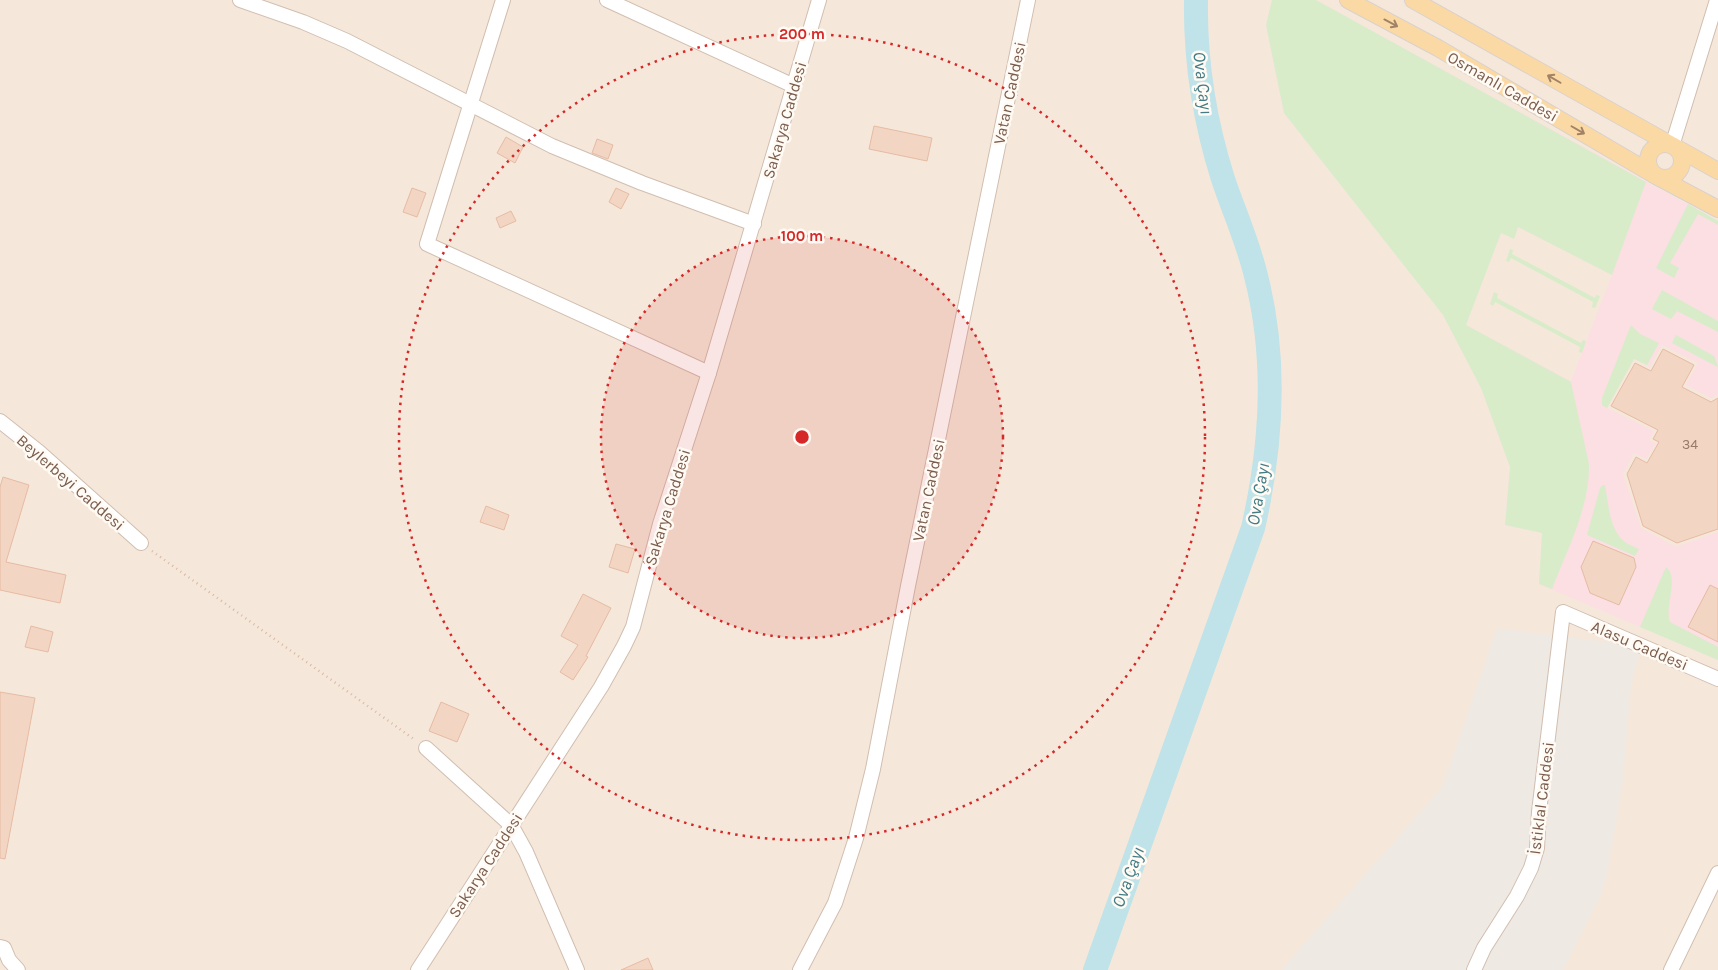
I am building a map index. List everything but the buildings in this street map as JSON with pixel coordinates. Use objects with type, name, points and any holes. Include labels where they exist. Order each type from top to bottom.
[{"type":"main road","name":"Osmanlı Caddesi","points":[[1348,0],[1438,48],[1656,176],[1718,209]]},
{"type":"main road","name":"Osmanlı Caddesi","points":[[1413,0],[1718,171]]},
{"type":"main road","points":[[1659,145],[1672,146],[1681,156],[1679,171],[1670,177],[1656,176],[1648,164],[1650,153],[1659,145]]},
{"type":"street","points":[[240,0],[303,22],[347,41],[552,146],[642,183],[754,224]]},
{"type":"street","points":[[502,0],[427,244],[709,373]]},
{"type":"street","points":[[607,0],[794,86]]},
{"type":"street","name":"Sakarya Caddesi","points":[[418,970],[601,687],[633,627],[660,524],[709,373],[819,0]]},
{"type":"street","name":"Vatan Caddesi","points":[[800,970],[835,903],[856,838],[873,769],[908,586],[1028,0]]},
{"type":"street","points":[[1672,146],[1717,0]]},
{"type":"street","name":"Beylerbeyi Caddesi","points":[[0,421],[39,452],[141,543]]},
{"type":"street","name":"Alasu Caddesi","points":[[1563,612],[1718,678]]},
{"type":"street","name":"İstiklal Caddesi","points":[[1474,970],[1484,948],[1517,896],[1531,868],[1537,848],[1539,812],[1563,612]]},
{"type":"street","points":[[426,748],[511,826],[526,852],[577,970]]},
{"type":"street","points":[[1670,970],[1718,873]]},
{"type":"street","points":[[2,948],[18,970]]},
{"type":"path","points":[[141,543],[426,748]]},
{"type":"shaded area","points":[[0,0],[1718,0],[1718,970],[0,970]]},
{"type":"shaded area","points":[[1272,0],[1316,0],[1718,221],[1718,395],[1711,398],[1686,385],[1698,363],[1662,345],[1650,367],[1634,359],[1607,408],[1654,431],[1649,440],[1674,453],[1655,445],[1646,459],[1634,453],[1623,474],[1641,528],[1676,547],[1718,532],[1718,660],[1539,584],[1543,533],[1505,525],[1510,467],[1481,388],[1443,314],[1284,113],[1266,25]],"holes":[[[1518,227],[1612,275],[1571,381],[1466,325],[1501,233],[1514,238]]]},
{"type":"shaded area","points":[[1497,628],[1641,646],[1631,685],[1623,782],[1607,874],[1601,895],[1563,970],[1281,970],[1442,787]]},
{"type":"green space","points":[[1272,0],[1316,0],[1646,182],[1612,275],[1518,227],[1514,239],[1501,233],[1466,325],[1571,382],[1589,464],[1588,480],[1582,512],[1552,589],[1539,584],[1542,533],[1505,525],[1510,467],[1481,388],[1443,315],[1284,113],[1266,25]]},
{"type":"green space","points":[[1688,204],[1718,221],[1718,225],[1698,214],[1670,263],[1679,268],[1674,278],[1656,268]]},
{"type":"green space","points":[[1510,249],[1513,250],[1512,254],[1595,298],[1596,295],[1600,296],[1595,308],[1592,307],[1593,302],[1511,258],[1509,262],[1506,261]]},
{"type":"green space","points":[[1662,290],[1718,321],[1718,332],[1677,311],[1671,319],[1652,309]]},
{"type":"green space","points":[[1494,292],[1498,294],[1497,298],[1581,343],[1583,340],[1586,341],[1582,353],[1579,352],[1580,347],[1495,302],[1493,306],[1490,304]]},
{"type":"green space","points":[[1631,325],[1640,334],[1659,343],[1647,365],[1634,359],[1607,408],[1602,405],[1602,398]]},
{"type":"green space","points":[[1676,335],[1714,356],[1718,367],[1672,343]]},
{"type":"green space","points":[[1605,485],[1613,525],[1623,540],[1639,549],[1635,556],[1587,535],[1600,488]]},
{"type":"green space","points":[[1666,567],[1672,578],[1669,608],[1670,622],[1718,647],[1718,660],[1640,627]]},
{"type":"waterway","name":"Ova Çayı","points":[[1095,970],[1253,528],[1268,433],[1270,402],[1269,370],[1263,307],[1253,263],[1223,179],[1211,136],[1199,68],[1196,0]]}]
